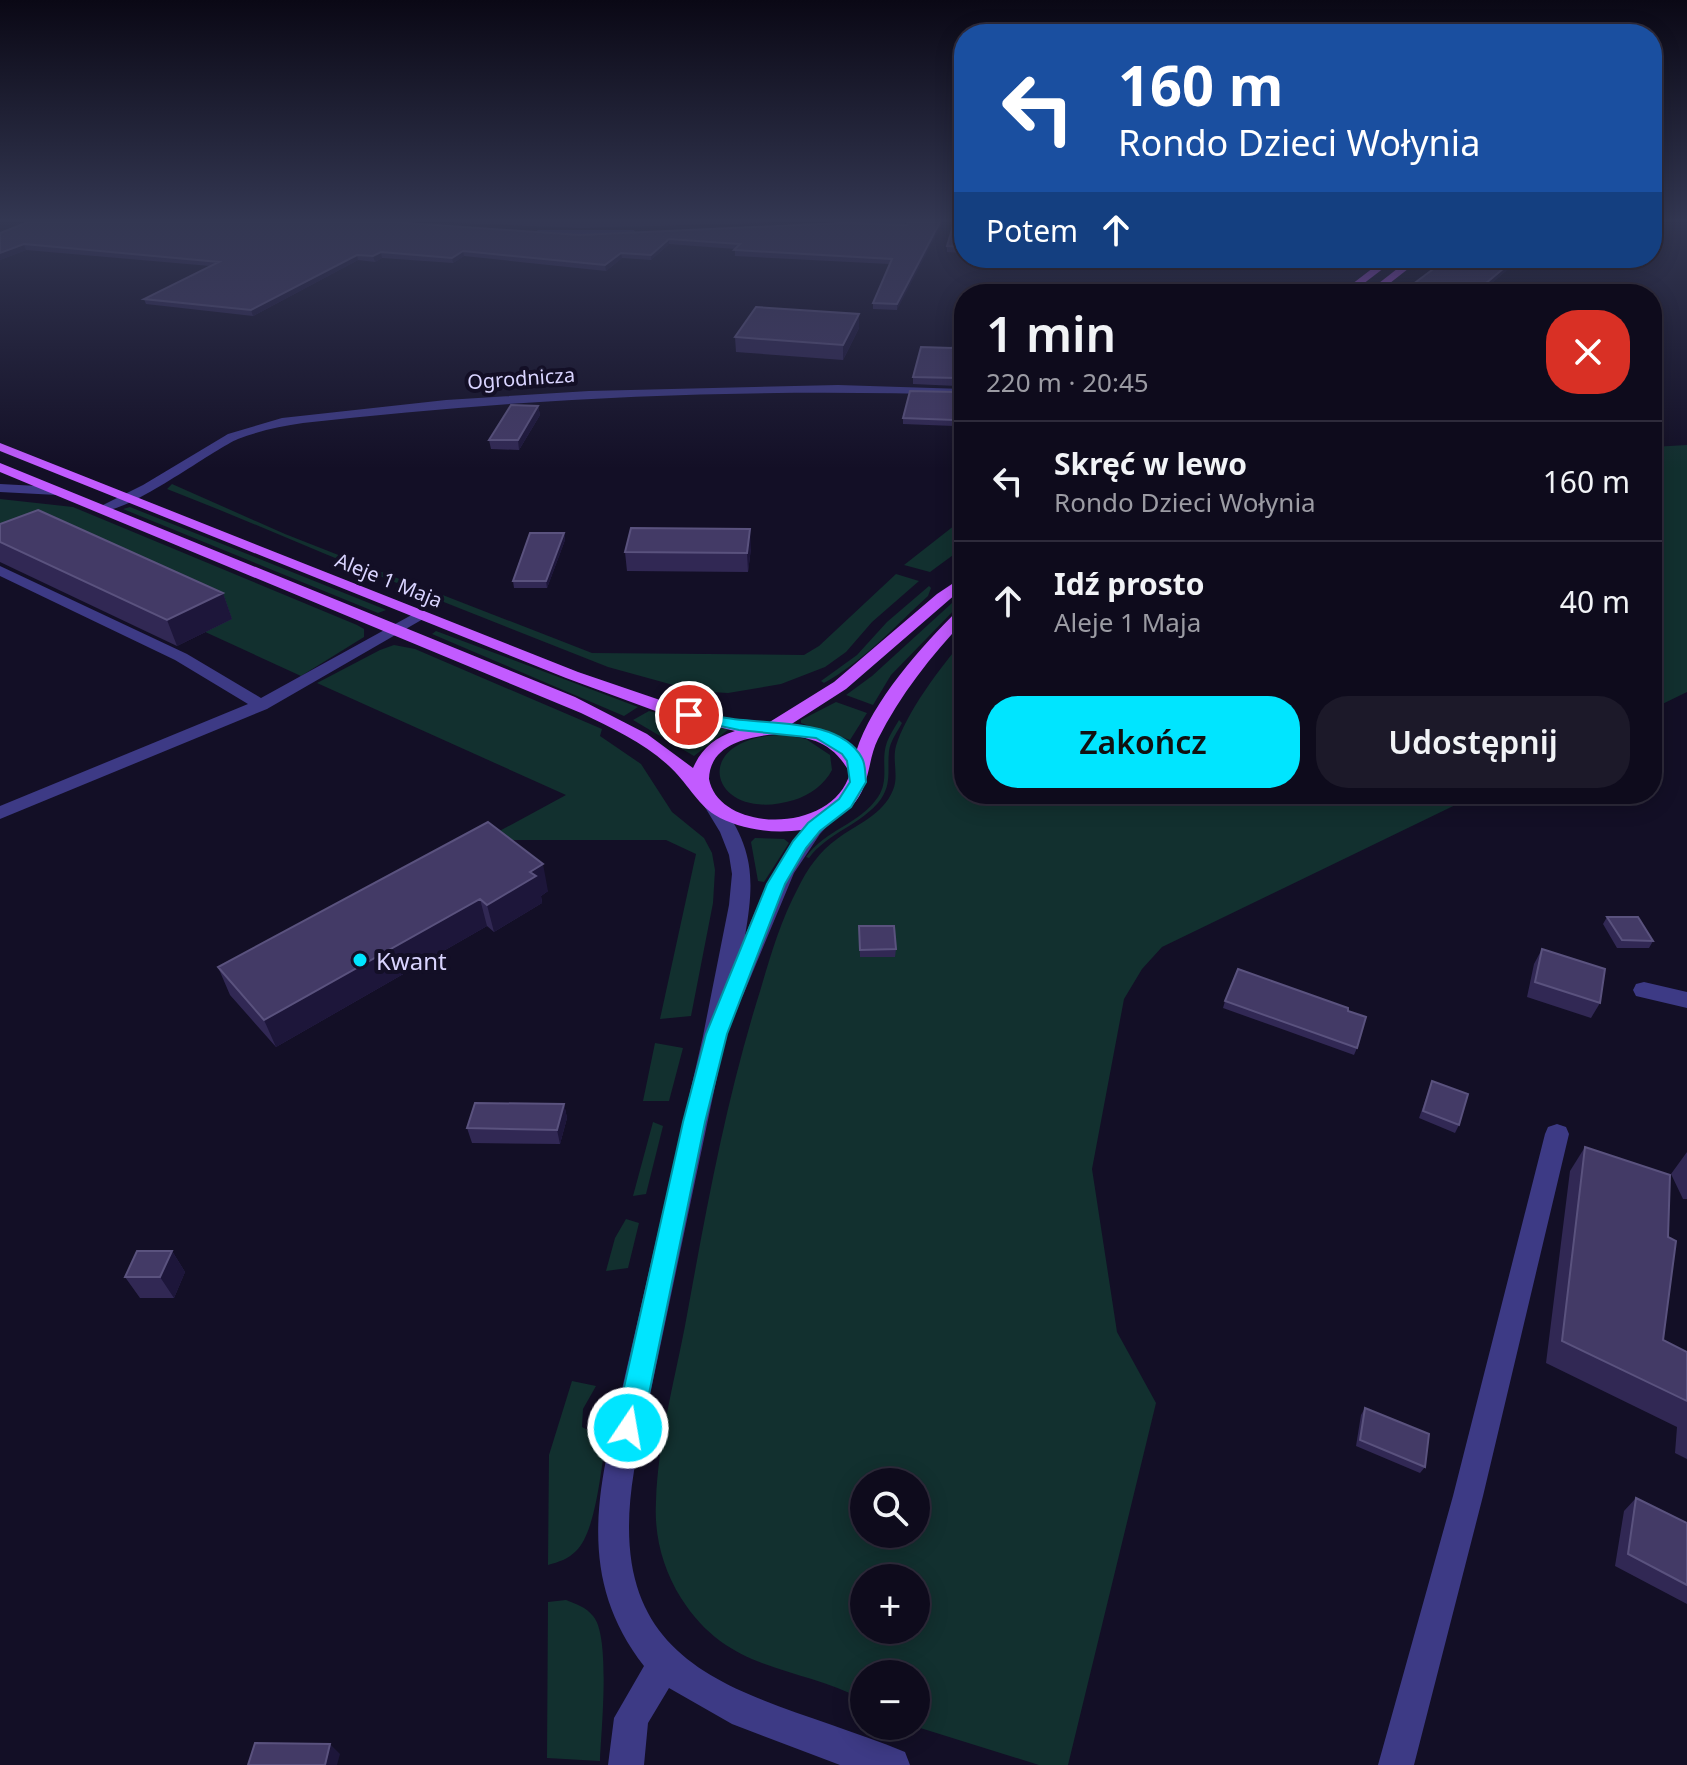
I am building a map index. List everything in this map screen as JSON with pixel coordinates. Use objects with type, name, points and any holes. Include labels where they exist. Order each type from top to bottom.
[{"type":"main road","name":"Aleje 1 Maja","points":[[0,447],[669,710],[769,729]]},
{"type":"main road","name":"Aleje 1 Maja","points":[[0,467],[605,718],[668,755],[687,770],[707,797]]},
{"type":"main road","points":[[769,729],[849,681],[954,589]]},
{"type":"main road","points":[[859,772],[847,750],[822,735],[805,730],[769,729],[734,737],[711,753],[700,773],[707,797],[736,818],[768,825],[803,822],[832,811],[853,793],[869,739],[910,672],[954,623]]},
{"type":"street","name":"Ogrodnicza","points":[[102,509],[128,498],[232,437],[254,428],[291,421],[446,403],[589,394],[838,388],[954,392]]},
{"type":"street","points":[[0,488],[57,491]]},
{"type":"street","points":[[0,570],[181,657],[261,705]]},
{"type":"street","points":[[0,813],[261,705],[422,615]]},
{"type":"street","points":[[707,797],[735,842],[741,883],[716,1034],[662,1265],[614,1514],[613,1551],[624,1598],[642,1636],[665,1664],[700,1690],[741,1711],[877,1760]]},
{"type":"street","points":[[716,1034],[776,884],[799,845],[832,811]]},
{"type":"street","points":[[1644,990],[1687,1000]]},
{"type":"street","points":[[1396,1765],[1468,1496],[1557,1134]]},
{"type":"street","points":[[626,1765],[631,1718],[665,1664]]},
{"type":"green space","points":[[1687,445],[1687,692],[1662,704],[1662,446]]},
{"type":"green space","points":[[172,484],[285,534],[402,580],[397,583],[167,489]]},
{"type":"green space","points":[[0,499],[73,507],[357,625],[364,629],[364,637],[301,676],[0,538]]},
{"type":"green space","points":[[130,507],[386,610],[378,613],[123,509]]},
{"type":"green space","points":[[954,526],[954,554],[930,572],[904,565]]},
{"type":"green space","points":[[896,574],[919,581],[872,622],[846,652],[825,667],[781,684],[728,693],[695,691],[608,667],[411,589],[417,585],[592,653],[804,655],[819,646]]},
{"type":"green space","points":[[929,586],[928,596],[879,642],[839,674],[824,683],[821,681],[857,655],[887,622]]},
{"type":"green space","points":[[954,601],[954,610],[891,675],[873,705],[846,695],[872,676]]},
{"type":"green space","points":[[436,631],[638,707],[624,716],[432,634]]},
{"type":"green space","points":[[394,645],[415,649],[602,729],[600,736],[641,764],[672,812],[704,838],[712,853],[715,870],[713,903],[691,1016],[660,1019],[696,854],[666,840],[483,840],[566,795],[317,683]]},
{"type":"green space","points":[[954,652],[954,804],[1457,804],[1162,947],[1142,969],[1124,999],[1092,1169],[1117,1332],[1156,1403],[1068,1765],[1039,1765],[930,1731],[930,1660],[850,1660],[850,1694],[742,1654],[720,1641],[700,1623],[681,1598],[669,1576],[658,1540],[657,1478],[664,1431],[710,1191],[749,1028],[777,937],[792,900],[814,861],[831,844],[876,813],[889,799],[895,785],[896,746],[925,690]]},
{"type":"green space","points":[[836,702],[867,713],[850,740],[801,723],[801,720]]},
{"type":"green space","points":[[649,711],[729,729],[694,756],[633,720]]},
{"type":"green space","points":[[899,720],[902,723],[890,748],[888,782],[881,799],[864,816],[826,841],[809,858],[806,857],[823,840],[862,814],[878,797],[882,790],[887,742]]},
{"type":"green space","points":[[785,735],[806,739],[830,755],[832,770],[821,785],[800,798],[765,805],[743,801],[727,791],[720,777],[721,762],[732,749],[753,739]]},
{"type":"green space","points":[[755,838],[784,839],[789,843],[764,882],[758,881],[751,842]]},
{"type":"green space","points":[[655,1043],[683,1048],[669,1101],[643,1101]]},
{"type":"green space","points":[[653,1122],[663,1126],[646,1194],[633,1196]]},
{"type":"green space","points":[[626,1219],[639,1223],[628,1268],[606,1271],[615,1238]]},
{"type":"green space","points":[[572,1381],[596,1386],[583,1409],[582,1427],[597,1435],[607,1435],[589,1529],[576,1551],[548,1565],[549,1455]]},
{"type":"green space","points":[[566,1600],[587,1610],[599,1627],[603,1663],[600,1761],[547,1758],[548,1602]]},
{"type":"building","points":[[196,304],[262,304],[251,310]]},
{"type":"building","points":[[756,307],[859,314],[843,345],[735,337]]},
{"type":"building","points":[[954,345],[954,378],[913,377],[921,347],[952,348]]},
{"type":"building","points":[[910,391],[954,392],[954,420],[903,418]]},
{"type":"building","points":[[511,405],[538,406],[518,440],[489,440]]},
{"type":"building","points":[[38,510],[223,593],[167,620],[0,542],[0,524]]},
{"type":"building","points":[[631,528],[750,529],[747,553],[625,552]]},
{"type":"building","points":[[530,533],[564,533],[546,581],[513,581]]},
{"type":"building","points":[[488,822],[543,864],[530,872],[536,876],[487,905],[480,899],[264,1020],[218,967]]},
{"type":"building","points":[[1607,917],[1638,917],[1653,941],[1622,940]]},
{"type":"building","points":[[859,926],[894,926],[896,949],[860,950]]},
{"type":"building","points":[[1542,949],[1605,969],[1600,1003],[1535,982]]},
{"type":"building","points":[[1238,969],[1366,1017],[1357,1048],[1225,1001]]},
{"type":"building","points":[[1432,1081],[1468,1094],[1459,1125],[1423,1111]]},
{"type":"building","points":[[475,1103],[564,1104],[557,1130],[467,1128]]},
{"type":"building","points":[[1585,1147],[1670,1175],[1668,1237],[1676,1241],[1663,1340],[1687,1352],[1687,1401],[1562,1341]]},
{"type":"building","points":[[137,1251],[172,1251],[160,1277],[125,1277]]},
{"type":"building","points":[[1365,1408],[1429,1434],[1425,1467],[1360,1440]]},
{"type":"building","points":[[1636,1498],[1687,1523],[1687,1585],[1628,1554]]},
{"type":"building","points":[[255,1743],[330,1744],[325,1765],[248,1765]]},
{"type":"place","name":"Kwant","points":[[360,960]]},
{"type":"route","points":[[628,1428],[716,1034],[776,884],[799,845],[814,827],[853,793],[859,772],[847,750],[822,735],[805,730],[739,725],[689,715]]}]
